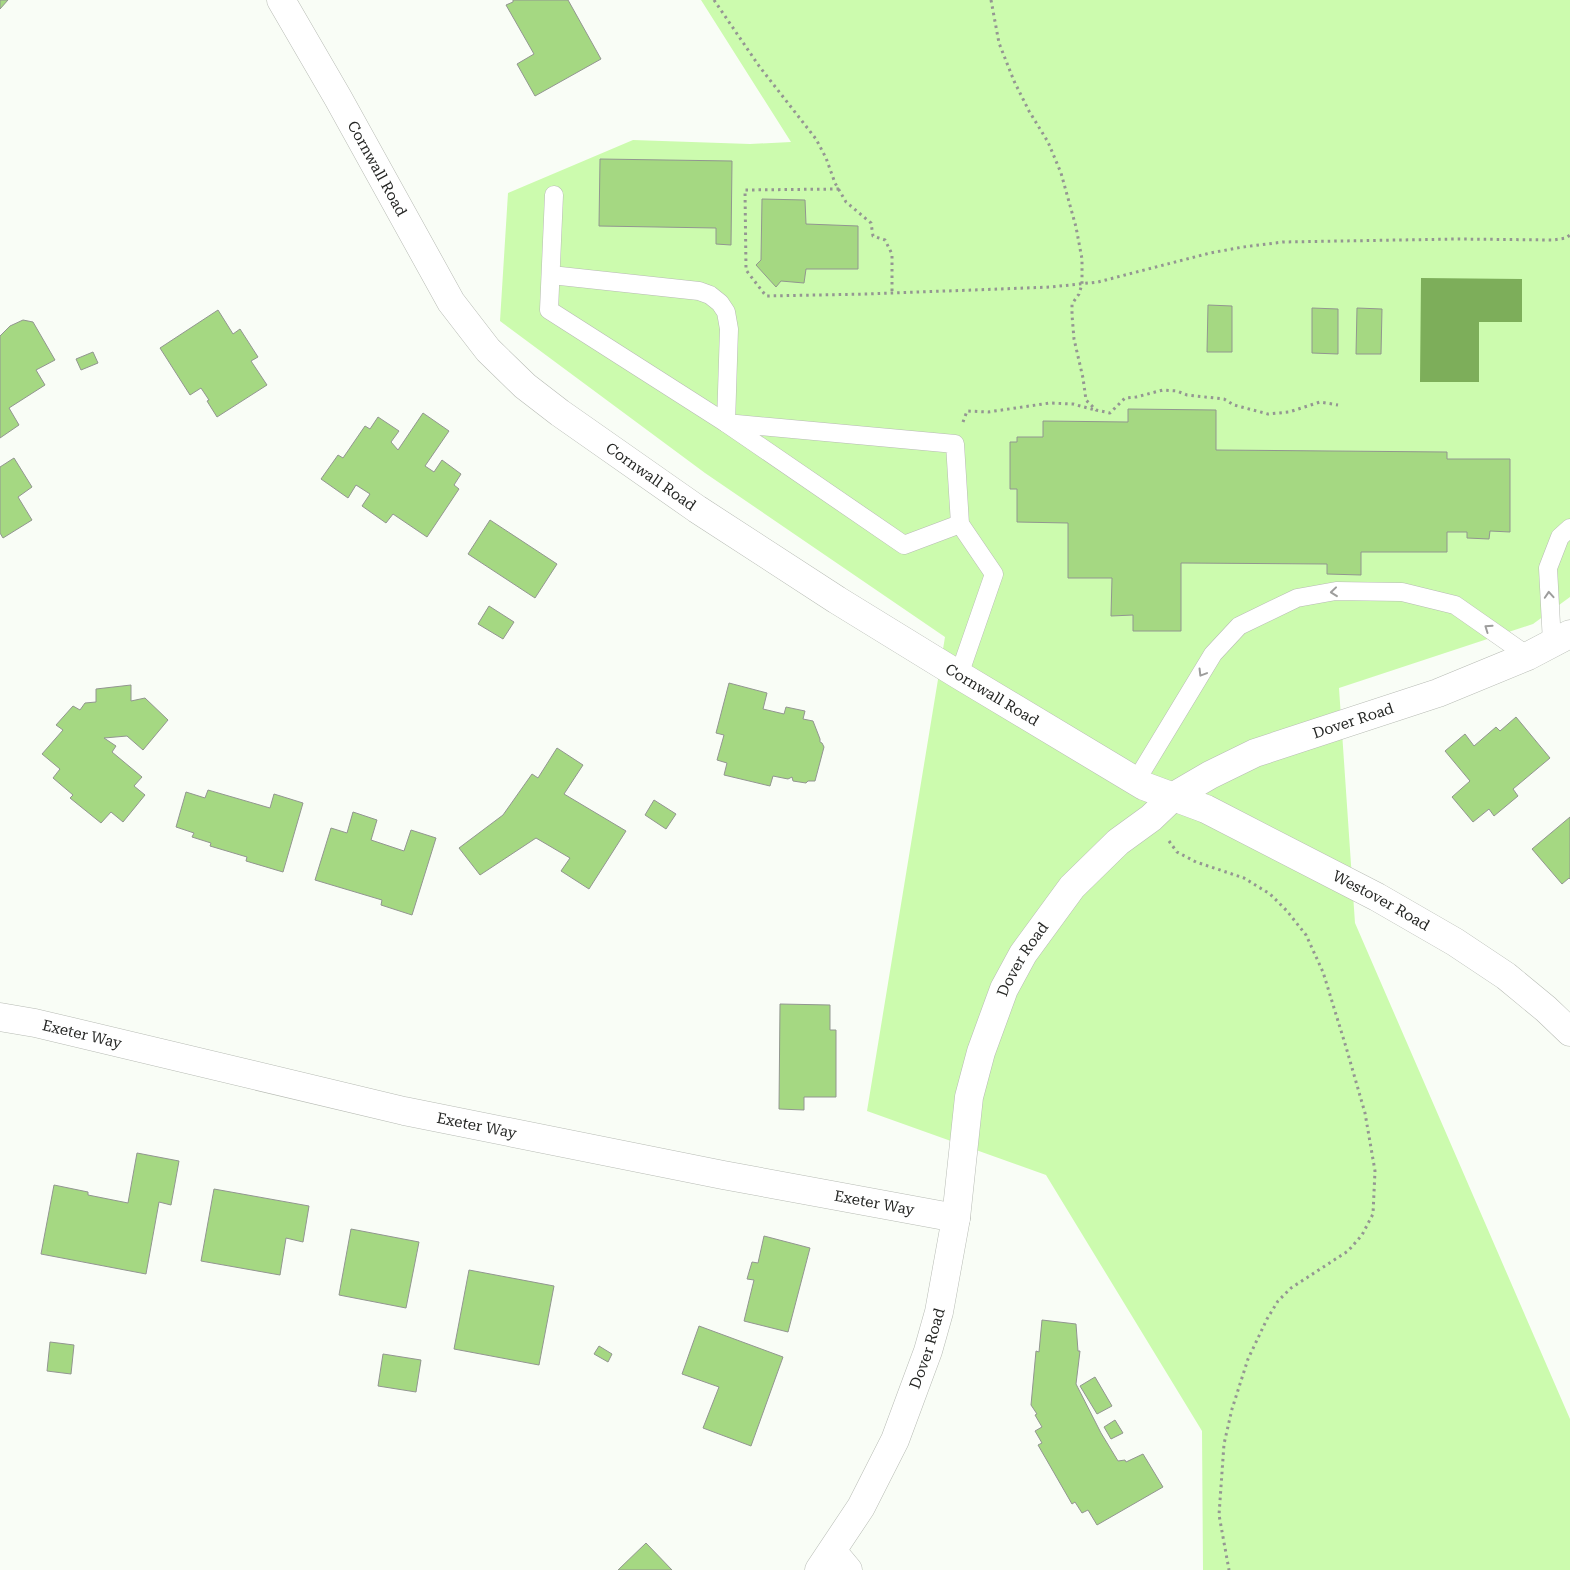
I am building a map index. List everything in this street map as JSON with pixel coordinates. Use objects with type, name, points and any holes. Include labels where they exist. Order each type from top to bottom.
[{"type":"street","name":"Cornwall Road","points":[[281,0],[450,302],[494,356],[525,386],[560,413],[697,509],[837,600],[1144,786],[1174,796]]},
{"type":"street","name":"Dover Road","points":[[834,1564],[895,1440],[939,1312],[956,1218],[969,1097],[981,1052],[1004,989],[1023,954],[1072,887],[1118,842],[1151,818],[1174,796],[1210,774],[1255,753],[1438,693],[1528,656],[1561,639]]},
{"type":"street","name":"Westover Road","points":[[1174,796],[1215,813],[1377,897],[1455,942],[1506,976],[1546,1009],[1570,1032]]},
{"type":"street","name":"Exeter Way","points":[[0,1017],[35,1023],[404,1111],[724,1175],[956,1218]]},
{"type":"lane","points":[[554,195],[550,310],[726,423],[904,545],[960,524]]},
{"type":"lane","points":[[551,275],[699,291],[710,295],[720,303],[726,312],[729,329],[726,423]]},
{"type":"lane","points":[[726,423],[955,444],[960,524],[994,574],[959,675]]},
{"type":"lane","points":[[1561,639],[1548,568],[1560,537],[1570,528]]},
{"type":"lane","points":[[1136,781],[1213,654],[1239,626],[1297,598],[1336,591],[1402,592],[1420,596],[1455,605],[1528,656]]},
{"type":"path","points":[[714,0],[759,66],[816,139],[846,202],[872,223],[873,236],[885,240],[892,254],[892,293]]},
{"type":"path","points":[[991,0],[999,43],[1029,111],[1048,142],[1061,174],[1078,235],[1082,259],[1082,284],[1079,294],[1072,304],[1074,339],[1086,400],[1096,410]]},
{"type":"path","points":[[839,189],[745,190],[746,270],[766,296],[1051,287],[1082,284],[1121,277],[1210,253],[1283,242],[1458,239],[1553,240],[1566,238],[1570,235]]},
{"type":"path","points":[[955,444],[967,412],[988,412],[1050,403],[1073,404],[1110,413],[1125,398],[1163,390],[1177,391],[1199,397],[1224,399],[1241,407],[1268,414],[1289,412],[1320,402],[1338,405]]},
{"type":"path","points":[[1151,818],[1178,852],[1196,862],[1244,878],[1270,894],[1287,911],[1306,935],[1322,972],[1366,1113],[1375,1171],[1373,1214],[1362,1235],[1348,1251],[1291,1288],[1278,1301],[1267,1319],[1248,1359],[1232,1409],[1224,1444],[1220,1514],[1229,1570]]},
{"type":"shaded area","points":[[701,0],[1570,0],[1570,597],[1533,624],[1339,688],[1355,923],[1570,1419],[1570,1570],[1203,1570],[1202,1431],[1046,1175],[867,1111],[945,637],[705,473],[500,321],[508,193],[633,140],[750,144],[791,142]]},
{"type":"shaded area","points":[[1421,278],[1522,279],[1522,322],[1479,322],[1479,382],[1420,382]]},
{"type":"building","points":[[0,0],[8,0],[0,9]]},
{"type":"building","points":[[513,0],[568,0],[601,59],[535,96],[517,64],[534,54],[506,5],[513,2]]},
{"type":"building","points":[[600,159],[732,161],[731,245],[716,244],[716,228],[599,226]]},
{"type":"building","points":[[762,199],[805,200],[806,224],[858,226],[858,269],[806,269],[804,283],[781,281],[776,287],[756,265],[761,260]]},
{"type":"building","points":[[1208,305],[1232,306],[1232,352],[1207,352]]},
{"type":"building","points":[[1312,308],[1338,309],[1338,354],[1312,353]]},
{"type":"building","points":[[1357,308],[1382,309],[1381,354],[1356,354]]},
{"type":"building","points":[[218,310],[233,334],[240,329],[258,357],[251,361],[267,385],[217,417],[201,388],[190,395],[160,348]]},
{"type":"building","points":[[23,320],[33,322],[55,360],[36,370],[45,385],[9,408],[19,425],[0,438],[0,336],[10,326]]},
{"type":"building","points":[[93,352],[98,363],[81,370],[76,359]]},
{"type":"building","points":[[1128,409],[1216,410],[1216,450],[1447,452],[1447,459],[1510,459],[1510,532],[1490,531],[1489,539],[1467,538],[1467,532],[1447,532],[1447,552],[1361,552],[1361,575],[1327,574],[1327,564],[1181,563],[1181,631],[1133,631],[1133,615],[1111,616],[1112,578],[1068,578],[1068,523],[1017,522],[1017,489],[1010,489],[1010,442],[1017,442],[1017,437],[1043,437],[1043,421],[1128,422]]},
{"type":"building","points":[[423,413],[449,431],[425,466],[434,472],[442,460],[461,474],[454,485],[459,489],[427,537],[393,514],[386,523],[362,506],[370,494],[356,485],[348,498],[321,479],[338,455],[343,458],[365,426],[370,429],[378,417],[399,431],[391,442],[398,450]]},
{"type":"building","points":[[14,458],[32,487],[18,497],[32,520],[3,538],[0,533],[0,467]]},
{"type":"building","points":[[490,520],[557,564],[535,598],[468,554]]},
{"type":"building","points":[[489,606],[514,622],[503,639],[478,624]]},
{"type":"building","points":[[729,683],[767,693],[763,709],[784,714],[786,707],[805,711],[803,719],[813,721],[820,742],[824,747],[815,781],[808,781],[806,783],[793,781],[792,777],[788,779],[773,776],[770,786],[724,775],[727,763],[717,760],[724,735],[716,733]]},
{"type":"building","points":[[131,685],[131,701],[145,698],[168,720],[143,750],[127,736],[104,738],[116,746],[112,752],[142,777],[134,786],[145,795],[123,822],[111,812],[101,823],[70,798],[73,795],[53,778],[60,769],[42,754],[63,730],[56,725],[73,706],[80,710],[85,703],[96,702],[96,689]]},
{"type":"building","points":[[1516,717],[1550,758],[1513,789],[1518,796],[1494,816],[1489,809],[1473,822],[1452,797],[1470,781],[1445,751],[1465,734],[1474,746],[1496,727],[1500,731]]},
{"type":"building","points":[[557,748],[583,765],[564,794],[626,831],[589,889],[561,871],[570,858],[536,838],[480,875],[459,848],[503,815],[532,774],[538,778]]},
{"type":"building","points":[[208,790],[270,808],[274,794],[303,803],[283,872],[246,861],[247,857],[210,846],[211,843],[192,837],[194,833],[176,827],[186,792],[205,798]]},
{"type":"building","points":[[654,800],[676,814],[666,829],[645,815]]},
{"type":"building","points":[[353,812],[377,820],[371,840],[404,851],[411,830],[436,838],[412,915],[381,905],[382,900],[315,880],[331,828],[347,833]]},
{"type":"building","points":[[1570,817],[1570,879],[1562,884],[1532,849]]},
{"type":"building","points":[[780,1004],[830,1005],[830,1030],[836,1030],[836,1097],[804,1097],[804,1110],[779,1109]]},
{"type":"building","points":[[137,1153],[179,1161],[171,1205],[159,1202],[146,1274],[41,1254],[54,1185],[88,1192],[88,1195],[128,1203]]},
{"type":"building","points":[[214,1189],[309,1206],[303,1242],[286,1238],[280,1275],[201,1261]]},
{"type":"building","points":[[351,1229],[419,1242],[406,1308],[339,1295]]},
{"type":"building","points":[[764,1236],[810,1248],[788,1332],[744,1321],[754,1280],[747,1279],[752,1262],[758,1263]]},
{"type":"building","points":[[469,1270],[554,1286],[539,1365],[454,1349]]},
{"type":"building","points":[[1042,1320],[1076,1324],[1078,1351],[1080,1351],[1076,1384],[1101,1433],[1118,1461],[1125,1460],[1126,1462],[1143,1454],[1163,1487],[1097,1525],[1088,1510],[1082,1513],[1075,1502],[1072,1504],[1038,1445],[1042,1443],[1035,1431],[1042,1427],[1031,1405],[1036,1351],[1039,1352]]},
{"type":"building","points":[[699,1326],[783,1357],[751,1446],[703,1428],[719,1387],[682,1374]]},
{"type":"building","points":[[50,1342],[74,1345],[71,1374],[47,1371]]},
{"type":"building","points":[[599,1346],[612,1354],[608,1362],[594,1354]]},
{"type":"building","points":[[383,1354],[421,1360],[416,1392],[378,1386]]},
{"type":"building","points":[[1095,1377],[1112,1406],[1097,1414],[1080,1386]]},
{"type":"building","points":[[1115,1420],[1123,1433],[1111,1439],[1104,1427]]},
{"type":"building","points":[[646,1543],[672,1570],[618,1570]]}]
